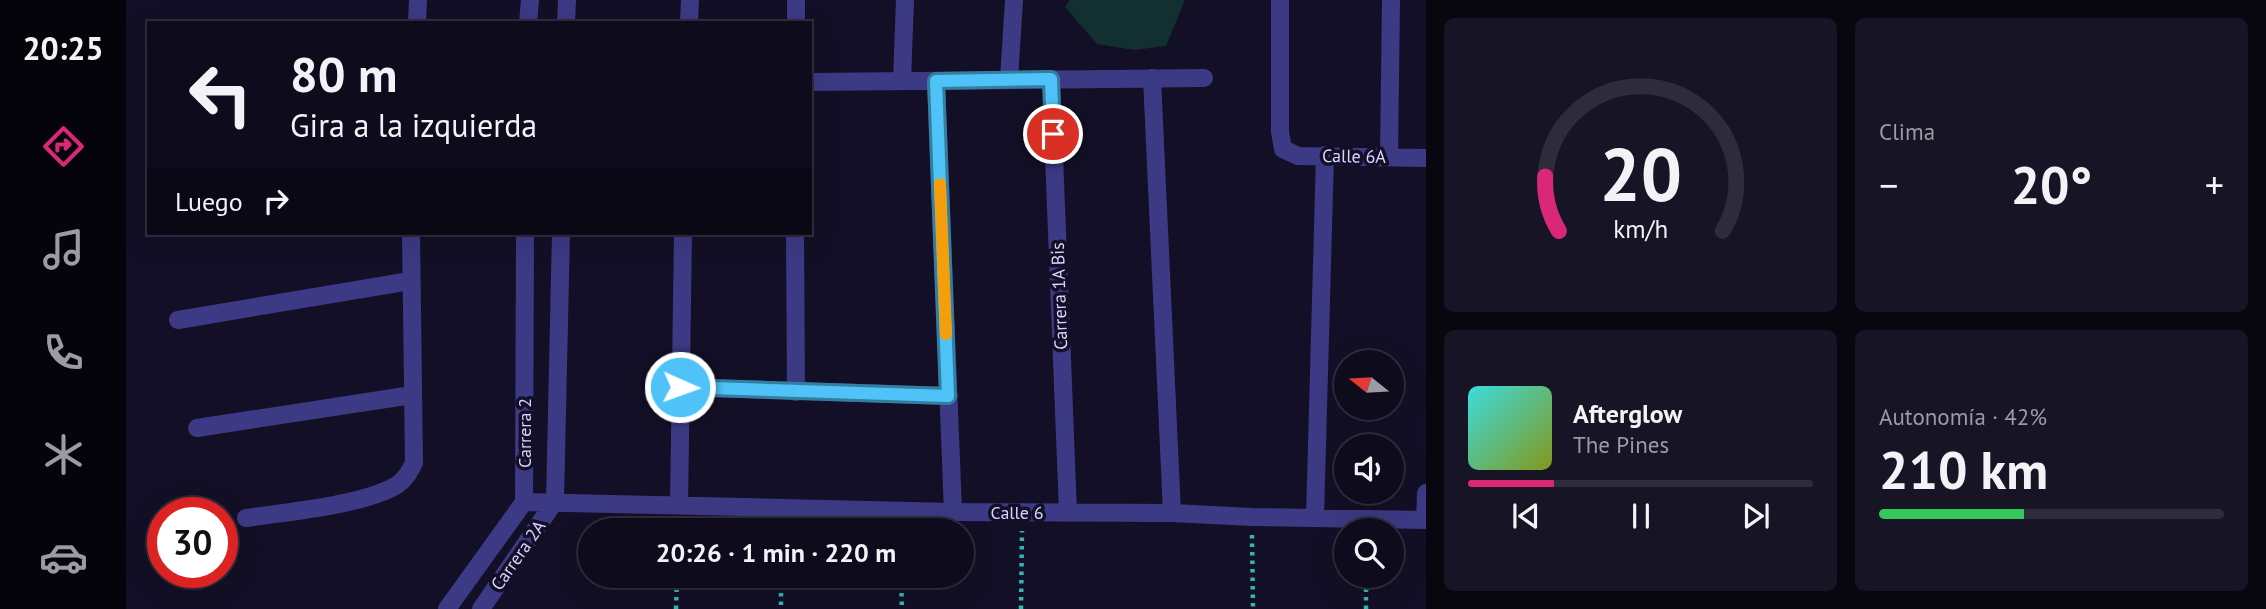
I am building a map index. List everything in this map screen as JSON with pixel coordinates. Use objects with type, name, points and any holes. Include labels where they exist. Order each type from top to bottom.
[{"type":"street","points":[[416,21],[418,0]]},
{"type":"street","points":[[528,21],[530,0]]},
{"type":"street","points":[[566,21],[567,0]]},
{"type":"street","points":[[689,21],[690,0]]},
{"type":"street","points":[[796,0],[796,21]]},
{"type":"street","points":[[902,81],[905,0]]},
{"type":"street","points":[[1009,80],[1014,0]]},
{"type":"street","name":"Calle 6A","points":[[1280,0],[1280,132],[1283,149],[1298,156],[1426,158]]},
{"type":"street","points":[[1389,157],[1391,0]]},
{"type":"street","points":[[1152,78],[1172,513]]},
{"type":"street","points":[[812,82],[1204,78]]},
{"type":"street","name":"Carrera 1A Bis","points":[[1051,79],[1068,512]]},
{"type":"street","points":[[936,81],[953,512]]},
{"type":"street","points":[[1315,518],[1325,155]]},
{"type":"street","points":[[246,518],[340,503],[375,494],[407,477],[414,463],[411,235]]},
{"type":"street","name":"Carrera 2","points":[[524,235],[524,502]]},
{"type":"street","name":"Carrera 2","points":[[555,501],[561,235]]},
{"type":"street","points":[[679,505],[683,235]]},
{"type":"street","points":[[795,235],[796,392]]},
{"type":"street","points":[[178,320],[410,281]]},
{"type":"street","points":[[680,387],[948,396]]},
{"type":"street","points":[[197,428],[412,395]]},
{"type":"street","points":[[1426,493],[1426,520]]},
{"type":"street","name":"Carrera 2A","points":[[481,609],[555,501]]},
{"type":"street","points":[[447,609],[524,502]]},
{"type":"street","name":"Calle 6","points":[[524,502],[1426,520]]},
{"type":"path","points":[[1021,609],[1023,512]]},
{"type":"path","points":[[1252,517],[1253,609]]},
{"type":"path","points":[[676,609],[677,588]]},
{"type":"path","points":[[781,588],[781,609]]},
{"type":"path","points":[[901,588],[902,609]]},
{"type":"path","points":[[1366,588],[1366,609]]},
{"type":"green space","points":[[1070,0],[1185,0],[1166,46],[1134,50],[1097,44],[1065,7]]},
{"type":"slow traffic","points":[[940,184],[946,334]]},
{"type":"route","points":[[680,387],[948,396],[936,81],[1051,79],[1053,134]]}]
